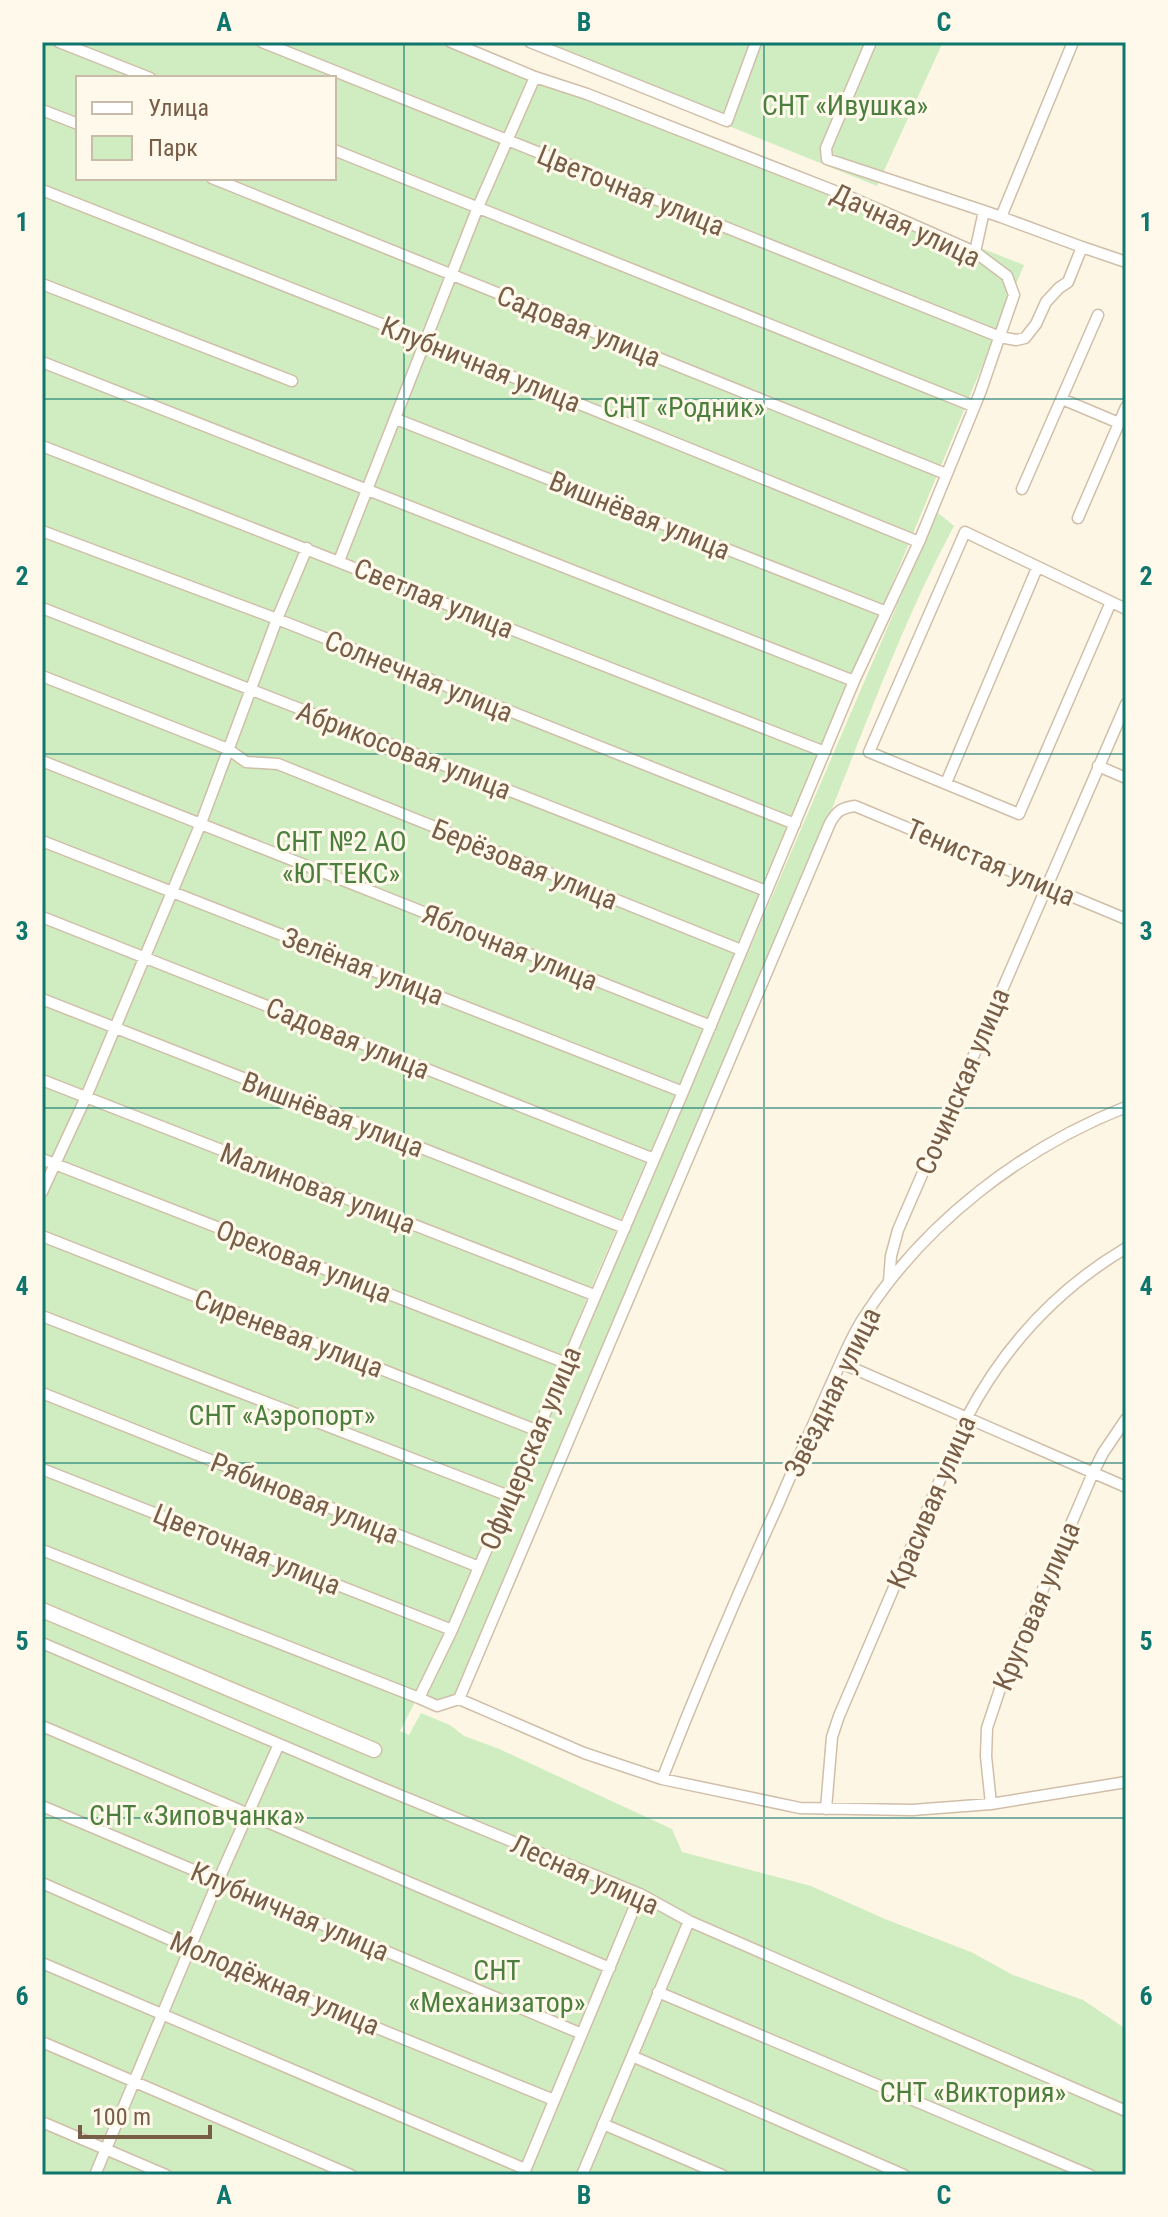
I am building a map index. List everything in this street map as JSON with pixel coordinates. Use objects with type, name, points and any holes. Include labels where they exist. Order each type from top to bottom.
[{"type":"street","points":[[59,42],[145,76]]},
{"type":"street","name":"Цветочная улица","points":[[262,42],[1000,337]]},
{"type":"street","name":"Дачная улица","points":[[451,42],[836,191],[975,252],[1007,276],[1014,295],[1000,337],[919,542],[884,611],[825,752]]},
{"type":"street","points":[[530,42],[727,121],[756,42]]},
{"type":"street","points":[[871,42],[826,148],[827,159],[1126,262]]},
{"type":"street","points":[[1001,217],[1073,42]]},
{"type":"street","points":[[339,561],[478,207],[535,77]]},
{"type":"street","points":[[42,110],[76,123]]},
{"type":"street","points":[[336,151],[973,406]]},
{"type":"street","name":"Садовая улица","points":[[217,180],[946,474]]},
{"type":"street","name":"Клубничная улица","points":[[42,190],[919,542]]},
{"type":"street","points":[[975,252],[984,211]]},
{"type":"street","points":[[1000,337],[1025,338],[1036,324],[1046,302],[1068,282],[1082,247]]},
{"type":"street","points":[[42,284],[292,381]]},
{"type":"street","points":[[1022,489],[1098,315]]},
{"type":"street","points":[[42,362],[854,681]]},
{"type":"street","points":[[1062,399],[1119,423]]},
{"type":"street","points":[[1078,518],[1126,407]]},
{"type":"street","name":"Вишнёвая улица","points":[[396,419],[884,611]]},
{"type":"street","name":"Светлая улица","points":[[42,446],[825,752]]},
{"type":"street","name":"Солнечная улица","points":[[42,531],[277,619],[795,824]]},
{"type":"street","points":[[1111,602],[1019,814],[869,752],[965,532],[1126,609]]},
{"type":"street","points":[[42,1192],[86,1097],[201,823],[277,619],[307,548]]},
{"type":"street","points":[[946,783],[1037,568]]},
{"type":"street","name":"Абрикосовая улица","points":[[42,608],[766,891]]},
{"type":"street","name":"Берёзовая улица","points":[[42,676],[228,749],[246,762],[278,764],[741,950]]},
{"type":"street","name":"Сочинская улица","points":[[889,1281],[898,1230],[1126,704]]},
{"type":"street","name":"Офицерская улица","points":[[419,1698],[452,1630],[625,1228],[825,752]]},
{"type":"street","name":"Яблочная улица","points":[[42,761],[711,1026]]},
{"type":"street","points":[[1098,766],[1126,778]]},
{"type":"street","name":"Тенистая улица","points":[[459,1699],[830,823],[843,807],[855,806],[1126,919]]},
{"type":"street","name":"Зелёная улица","points":[[42,841],[683,1092]]},
{"type":"street","name":"Садовая улица","points":[[42,917],[654,1159]]},
{"type":"street","name":"Вишнёвая улица","points":[[42,999],[625,1228]]},
{"type":"street","name":"Малиновая улица","points":[[42,1080],[594,1295]]},
{"type":"street","name":"Звёздная улица","points":[[662,1779],[768,1526],[841,1363],[863,1319],[889,1281],[956,1212],[1006,1172],[1039,1149],[1095,1119],[1126,1107]]},
{"type":"street","name":"Ореховая улица","points":[[42,1159],[566,1363]]},
{"type":"street","name":"Сиреневая улица","points":[[42,1236],[536,1430]]},
{"type":"street","name":"Красивая улица","points":[[826,1809],[832,1737],[839,1716],[983,1386],[1043,1311],[1083,1277],[1126,1248]]},
{"type":"street","points":[[42,1316],[509,1496]]},
{"type":"street","points":[[841,1363],[1126,1487]]},
{"type":"street","name":"Рябиновая улица","points":[[42,1393],[479,1567]]},
{"type":"street","name":"Круговая улица","points":[[991,1804],[986,1756],[987,1728],[1000,1689],[1093,1473],[1126,1419]]},
{"type":"street","name":"Цветочная улица","points":[[42,1469],[452,1630]]},
{"type":"street","points":[[42,1550],[437,1706],[459,1699],[584,1753],[662,1779],[800,1808],[912,1810],[991,1804],[1126,1782]]},
{"type":"street","points":[[42,1610],[374,1750]]},
{"type":"street","name":"Лесная улица","points":[[42,1643],[640,1894],[689,1921],[1126,2111]]},
{"type":"street","points":[[42,1726],[610,1968]]},
{"type":"street","points":[[95,2175],[279,1744]]},
{"type":"street","name":"Клубничная улица","points":[[42,1806],[582,2034]]},
{"type":"street","name":"Молодёжная улица","points":[[42,1883],[291,1993],[554,2100]]},
{"type":"street","points":[[42,1963],[524,2172],[640,1894]]},
{"type":"street","points":[[582,2175],[689,1921]]},
{"type":"street","points":[[658,1992],[1090,2175]]},
{"type":"street","points":[[42,2042],[351,2175]]},
{"type":"street","points":[[632,2056],[904,2175]]},
{"type":"street","points":[[42,2122],[166,2175]]},
{"type":"street","points":[[603,2124],[722,2175]]},
{"type":"green space","points":[[42,42],[456,42],[1024,265],[825,752],[594,1281],[452,1630],[400,1731],[409,1735],[421,1713],[450,1725],[464,1736],[497,1748],[672,1829],[682,1852],[811,1886],[971,1952],[1013,1975],[1083,2000],[1126,2029],[1126,2175],[42,2175]]},
{"type":"green space","name":"СНТ «Ивушка»","points":[[521,42],[943,42],[877,186]]},
{"type":"green space","points":[[937,512],[954,526],[894,652],[807,869],[454,1705],[425,1699],[508,1512]]},
{"type":"park label","name":"СНТ «Родник»","points":[[684,407]]},
{"type":"park label","name":"СНТ №2 АО «ЮГТЕКС»","points":[[341,857]]},
{"type":"park label","name":"СНТ «Аэропорт»","points":[[282,1415]]},
{"type":"park label","name":"СНТ «Зиповчанка»","points":[[197,1815]]},
{"type":"park label","name":"СНТ «Механизатор»","points":[[497,1986]]},
{"type":"park label","name":"СНТ «Виктория»","points":[[973,2092]]}]
